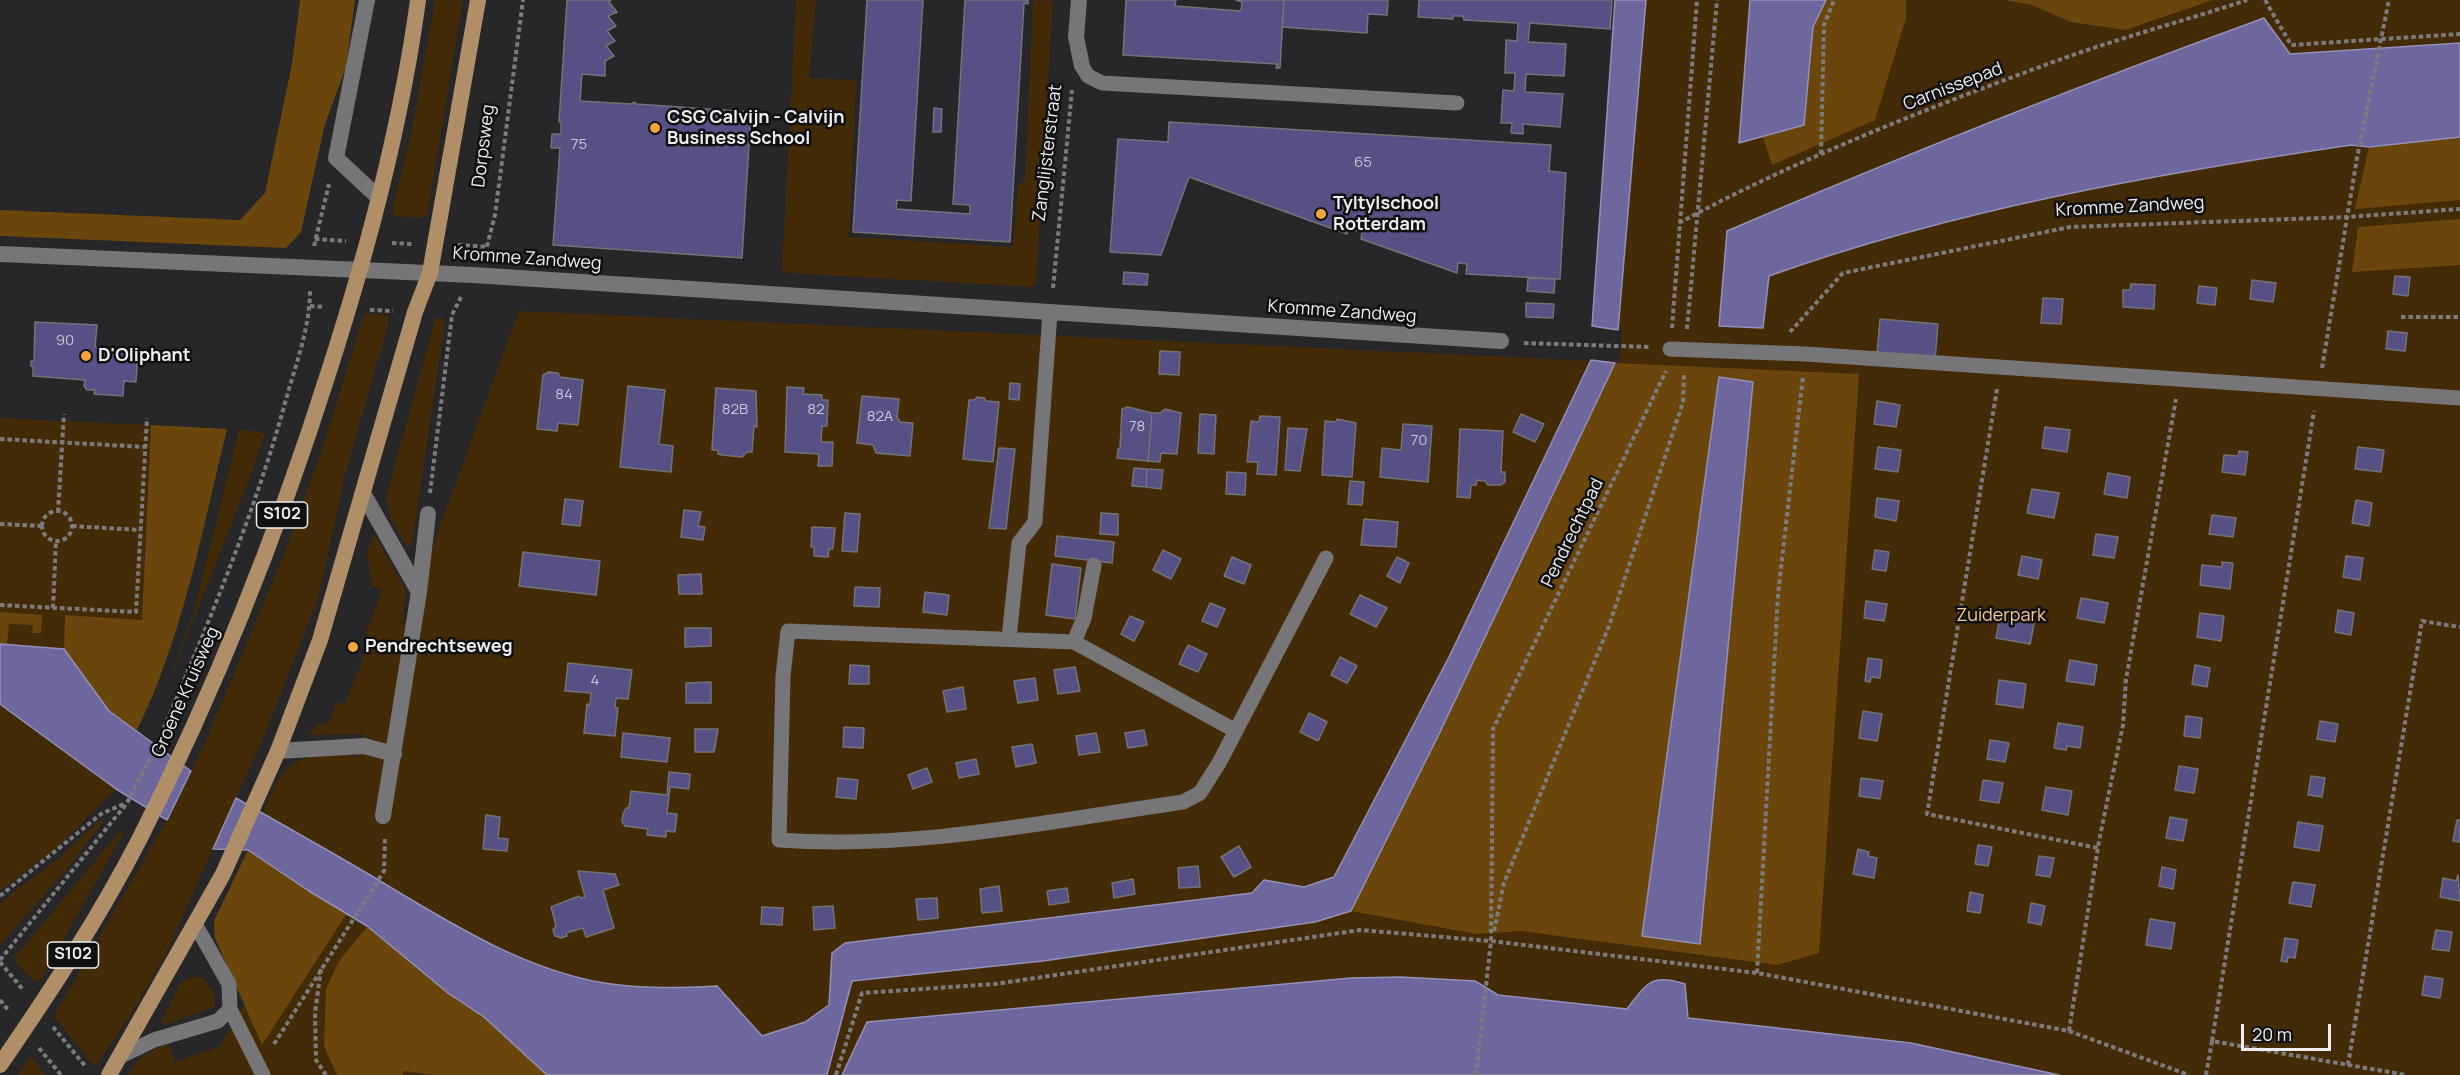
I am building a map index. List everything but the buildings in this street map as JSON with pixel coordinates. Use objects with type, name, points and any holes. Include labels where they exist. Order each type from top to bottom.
[{"type":"main road","name":"S102","points":[[360,270],[403,101],[418,0]]},
{"type":"main road","name":"Dorpsweg","points":[[430,273],[478,0]]},
{"type":"main road","name":"Groene Kruisweg","points":[[0,1065],[39,1010],[139,840],[181,751],[245,607],[277,528],[351,308],[360,270]]},
{"type":"main road","points":[[109,1075],[123,1055],[223,874],[278,751],[320,640],[364,495],[415,312],[430,273]]},
{"type":"street","points":[[367,0],[336,158],[379,198]]},
{"type":"street","name":"Zanglijsterstraat","points":[[1079,0],[1076,37],[1082,66]]},
{"type":"street","name":"Kromme Zandweg","points":[[0,254],[430,273],[1502,341]]},
{"type":"street","points":[[364,495],[419,592]]},
{"type":"street","points":[[383,816],[419,592],[428,513]]},
{"type":"street","points":[[278,751],[364,746],[394,754]]},
{"type":"lane","points":[[1082,66],[1088,76],[1102,83],[1457,103]]},
{"type":"lane","points":[[1010,638],[1019,543],[1035,522],[1050,313]]},
{"type":"lane","points":[[1678,349],[1805,354],[2460,398]]},
{"type":"lane","points":[[1236,731],[1074,642],[788,631],[783,687],[779,840],[827,844],[931,837],[1182,802],[1200,793],[1236,731],[1326,558]]},
{"type":"lane","points":[[1074,642],[1084,618],[1094,565]]},
{"type":"lane","points":[[195,924],[229,984],[230,1009],[261,1071]]},
{"type":"lane","points":[[123,1055],[154,1040],[218,1021],[230,1009]]},
{"type":"path","name":"Dorpsweg","points":[[336,158],[315,239],[487,246],[495,215],[523,0]]},
{"type":"path","name":"Pendrechtpad","points":[[1476,1075],[1491,941],[1493,729],[1678,349],[1678,223],[1697,0]]},
{"type":"path","points":[[1491,941],[1504,883],[1609,626],[1683,402],[1678,349],[1699,212],[1717,0]]},
{"type":"path","points":[[1821,154],[1824,25],[1834,0]]},
{"type":"path","name":"Carnissepad","points":[[1678,223],[1821,154],[2058,61],[2247,0]]},
{"type":"path","points":[[2265,0],[2291,45],[2460,34]]},
{"type":"path","points":[[2206,1075],[2357,158],[2389,0]]},
{"type":"path","name":"Zanglijsterstraat","points":[[1050,313],[1071,91],[1082,66]]},
{"type":"path","name":"Kromme Zandweg","points":[[1769,354],[1843,273],[2070,227],[2347,217],[2460,209]]},
{"type":"path","name":"Groene Kruisweg","points":[[164,729],[243,534],[276,439],[310,306],[310,268]]},
{"type":"path","points":[[310,306],[452,315],[428,513]]},
{"type":"path","points":[[2401,316],[2460,317]]},
{"type":"path","points":[[1502,341],[1632,346]]},
{"type":"path","points":[[1756,974],[1778,594],[1805,354]]},
{"type":"path","points":[[2001,367],[1927,814],[2098,848]]},
{"type":"path","points":[[2069,1031],[2098,848],[2122,725],[2126,679],[2179,379]]},
{"type":"path","points":[[58,512],[64,414]]},
{"type":"path","points":[[0,605],[136,612],[147,418]]},
{"type":"path","points":[[0,439],[145,447]]},
{"type":"path","points":[[58,512],[65,513],[72,526],[65,539],[56,541],[47,537],[43,526],[47,516],[58,512]]},
{"type":"path","points":[[0,524],[43,526]]},
{"type":"path","points":[[72,526],[141,530]]},
{"type":"path","points":[[53,608],[56,541]]},
{"type":"path","points":[[2348,1065],[2422,621],[2460,627]]},
{"type":"path","name":"Groene Kruisweg","points":[[0,960],[127,803],[154,750]]},
{"type":"path","points":[[0,896],[101,814],[127,803]]},
{"type":"path","points":[[261,1071],[322,965],[384,871],[383,816]]},
{"type":"path","points":[[836,1075],[862,993],[994,984],[1360,930],[1491,941],[1756,974],[2069,1031],[2190,1075]]},
{"type":"path","points":[[322,965],[315,1013],[316,1060],[326,1075]]},
{"type":"path","points":[[2212,1041],[2406,1075]]},
{"type":"green space","points":[[435,0],[463,0],[427,215],[421,218],[395,216],[392,210],[412,129]]},
{"type":"green space","points":[[796,0],[816,0],[809,78],[856,80],[849,237],[1013,247],[1018,185],[1025,181],[1033,0],[1053,1],[1036,282],[1033,287],[789,273],[782,270]]},
{"type":"green space","name":"Zuiderpark","points":[[1646,0],[2460,0],[2460,1075],[128,1075],[145,1055],[169,1044],[175,1062],[219,1047],[300,910],[322,848],[263,814],[283,773],[298,761],[323,755],[344,755],[356,758],[364,734],[309,735],[319,722],[328,725],[337,702],[345,704],[369,643],[366,632],[383,590],[372,586],[367,553],[374,533],[406,591],[402,629],[519,311],[1619,362],[1622,330],[1618,330]]},
{"type":"green space","points":[[364,314],[388,315],[388,325],[345,475],[318,599],[262,741],[165,955],[131,1014],[95,1067],[54,1016],[167,820],[205,743],[284,554],[324,444]]},
{"type":"green space","points":[[436,317],[445,320],[412,545],[406,545],[391,519],[386,497]]},
{"type":"green space","points":[[0,418],[151,425],[142,620],[65,615],[64,649],[7,645],[8,624],[34,625],[42,616],[0,612]]},
{"type":"green space","points":[[239,429],[265,433],[166,689],[194,611]]},
{"type":"green space","points":[[0,704],[116,789],[54,850],[0,891]]},
{"type":"green space","points":[[102,818],[105,819],[67,869],[0,945],[0,903],[59,858]]},
{"type":"green space","points":[[121,830],[123,834],[42,978],[34,982],[16,962],[15,957]]},
{"type":"green space","points":[[192,977],[203,978],[214,993],[215,1007],[164,1025],[161,1022],[180,983]]},
{"type":"green space","points":[[31,1056],[45,1075],[18,1075]]},
{"type":"shaded area","points":[[300,0],[355,0],[346,67],[325,124],[301,232],[286,248],[0,236],[0,210],[240,220],[265,193],[292,64]]},
{"type":"shaded area","points":[[1615,0],[1646,0],[1618,330],[1592,326]]},
{"type":"shaded area","points":[[1750,0],[1826,0],[1813,27],[1804,125],[1739,143]]},
{"type":"shaded area","points":[[1826,0],[1906,0],[1906,18],[1875,120],[1772,165],[1763,136],[1804,125],[1813,27]]},
{"type":"shaded area","points":[[2005,0],[2213,0],[2125,30],[2071,22],[2032,5]]},
{"type":"shaded area","points":[[2264,18],[2290,54],[2460,43],[2460,137],[2369,147],[2351,145],[2204,168],[2057,196],[1911,231],[1769,276],[1763,328],[1719,326],[1727,231],[1994,121]]},
{"type":"shaded area","points":[[2460,137],[2460,200],[2355,209],[2369,147]]},
{"type":"shaded area","points":[[2460,219],[2460,265],[2352,272],[2358,227]]},
{"type":"shaded area","points":[[1591,360],[1615,363],[1440,732],[1351,911],[1315,922],[1043,961],[852,981],[827,1075],[547,1075],[484,1017],[448,993],[367,926],[248,850],[213,849],[236,798],[482,940],[512,954],[573,976],[604,983],[660,988],[717,986],[762,1036],[805,1022],[829,1005],[832,953],[845,943],[1252,893],[1264,880],[1304,887],[1334,877],[1450,655]]},
{"type":"shaded area","points":[[1615,363],[1859,374],[1819,953],[1777,965],[1521,931],[1477,934],[1351,911],[1440,732]]},
{"type":"shaded area","points":[[1719,377],[1753,382],[1700,944],[1642,936]]},
{"type":"shaded area","points":[[151,425],[227,429],[200,545],[179,621],[167,659],[136,732],[109,711],[64,649],[65,615],[142,620]]},
{"type":"shaded area","points":[[0,612],[42,615],[41,633],[32,633],[33,625],[9,624],[7,645],[0,644]]},
{"type":"shaded area","points":[[0,644],[64,649],[109,711],[191,771],[167,820],[116,789],[0,704]]},
{"type":"shaded area","points":[[248,850],[347,913],[262,1045],[215,938],[214,921]]},
{"type":"shaded area","points":[[368,926],[448,993],[484,1017],[547,1075],[433,1075],[404,1071],[403,1075],[337,1075],[324,1046],[326,989],[339,961]]},
{"type":"shaded area","points":[[1400,977],[1475,981],[1498,995],[1627,1009],[1651,983],[1657,980],[1674,981],[1685,984],[1688,1018],[1911,1043],[2059,1075],[842,1075],[867,1022],[1351,978]]},
{"type":"place","name":"CSG Calvijn - Calvijn Business School","points":[[655,128]]},
{"type":"place","name":"Tyltylschool Rotterdam","points":[[1321,214]]},
{"type":"place","name":"D'Oliphant","points":[[86,356]]},
{"type":"place","name":"Pendrechtseweg","points":[[353,647]]}]
